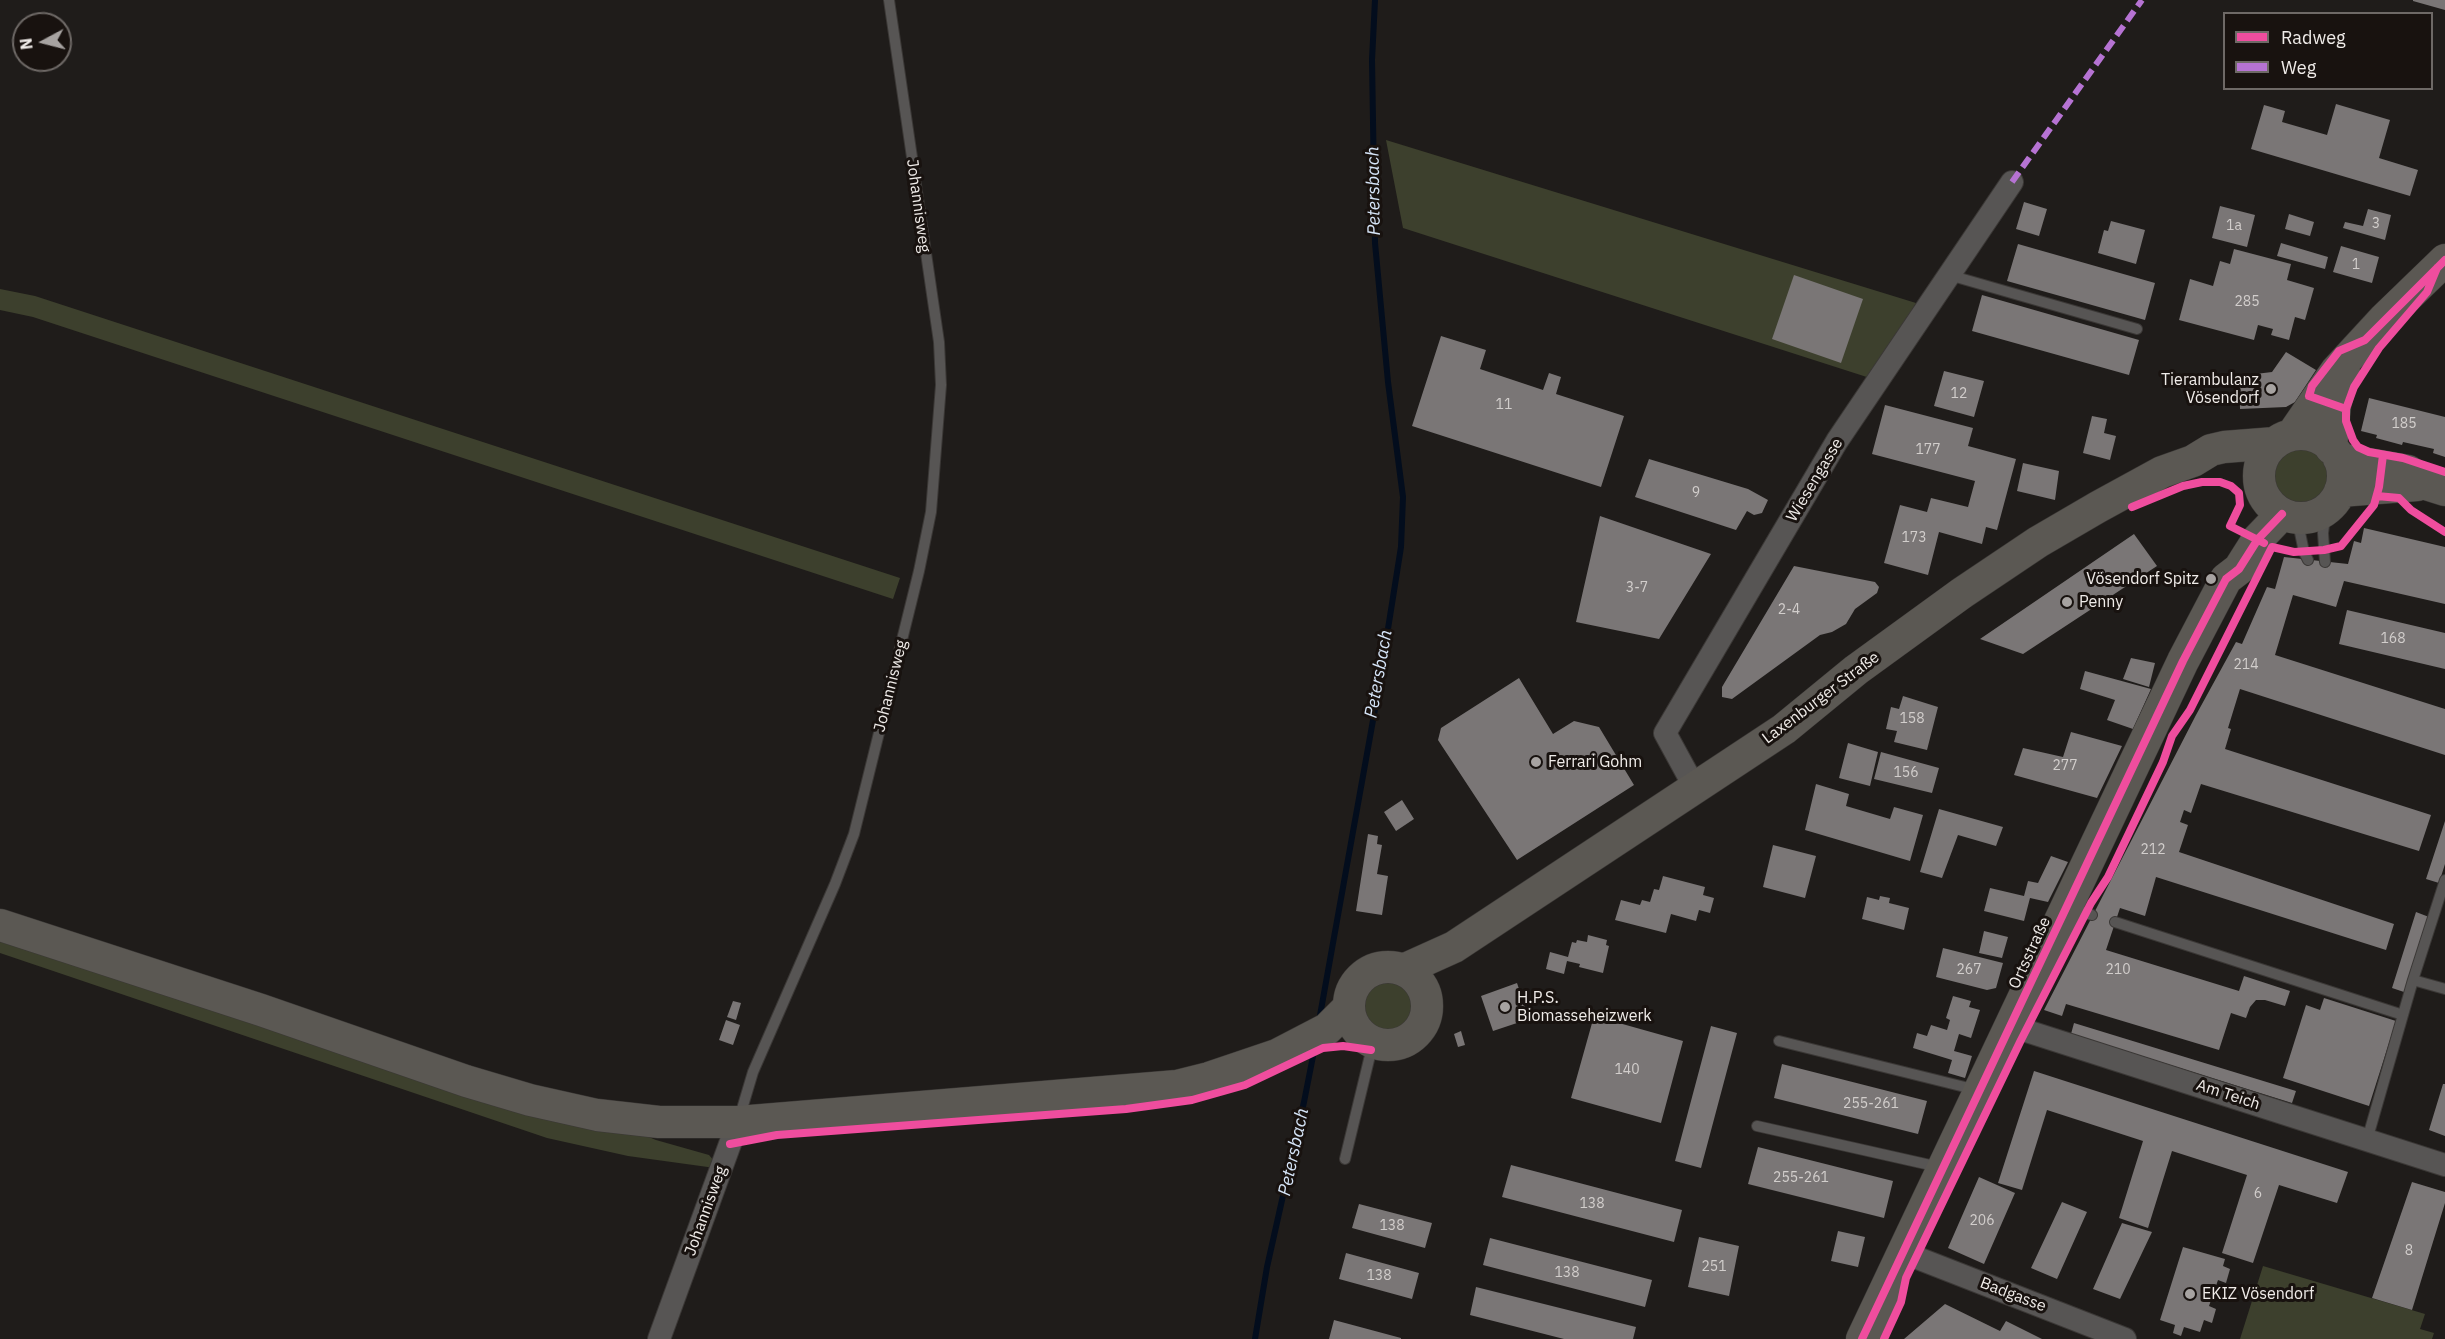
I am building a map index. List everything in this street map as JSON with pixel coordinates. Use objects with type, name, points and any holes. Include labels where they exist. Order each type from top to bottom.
[{"type":"main road","points":[[2284,439],[2336,371],[2435,269]]},
{"type":"main road","points":[[2294,500],[2343,475],[2335,453],[2335,405],[2345,362]]},
{"type":"main road","name":"Laxenburger Straße","points":[[0,925],[261,1010],[466,1081],[530,1101],[597,1115],[659,1122],[738,1122],[1177,1086],[1277,1055],[1326,1029],[1360,1027],[1352,992],[1366,974],[1380,968],[1413,980],[1454,947],[1784,729],[1856,670],[1962,593],[2038,542],[2098,507],[2152,478],[2193,461],[2211,450],[2224,447],[2314,436],[2335,453]]},
{"type":"main road","name":"Ortsstraße","points":[[1862,1339],[2011,1026],[2079,911],[2183,661],[2226,579],[2226,564],[2294,500],[2265,455],[2284,439]]},
{"type":"main road","points":[[2335,453],[2408,471],[2436,487]]},
{"type":"main road","points":[[2193,461],[2246,469],[2294,500],[2436,487]]},
{"type":"main road","points":[[1360,1027],[1391,1046],[1415,1035],[1426,1017],[1427,1003],[1413,980]]},
{"type":"street","name":"Wiesengasse","points":[[1695,788],[1665,733],[1837,441],[2012,182]]},
{"type":"street","name":"Am Teich","points":[[2011,1026],[2445,1165]]},
{"type":"street","name":"Johannisweg","points":[[659,1339],[738,1122]]},
{"type":"street","name":"Badgasse","points":[[1902,1252],[2125,1339]]},
{"type":"lane","name":"Johannisweg","points":[[738,1122],[753,1072],[836,884],[854,834],[919,571],[931,512],[941,397],[939,342],[889,0]]},
{"type":"lane","points":[[1949,275],[2137,329]]},
{"type":"lane","points":[[2294,500],[2304,552],[2308,560]]},
{"type":"lane","points":[[2294,500],[2323,533],[2325,562]]},
{"type":"lane","points":[[2367,1140],[2413,980],[2445,880]]},
{"type":"lane","points":[[2115,922],[2403,1015]]},
{"type":"lane","points":[[2413,980],[2445,989]]},
{"type":"lane","points":[[1345,1159],[1360,1027]]},
{"type":"lane","points":[[1779,1041],[1980,1090]]},
{"type":"lane","points":[[1758,1126],[1943,1168]]},
{"type":"green space","points":[[1386,140],[1916,303],[1873,379],[1403,228]]},
{"type":"green space","points":[[0,289],[35,296],[900,578],[893,599],[33,317],[0,310]]},
{"type":"green space","points":[[2295,444],[2307,444],[2319,449],[2329,459],[2334,477],[2332,490],[2319,505],[2307,510],[2295,510],[2283,505],[2273,495],[2268,483],[2268,471],[2273,459],[2283,449]]},
{"type":"green space","points":[[0,936],[627,1128],[656,1140],[709,1155],[715,1162],[715,1168],[628,1156],[547,1138],[0,953]]},
{"type":"green space","points":[[1388,982],[1405,989],[1412,1006],[1405,1023],[1388,1030],[1371,1023],[1364,1006],[1371,989]]},
{"type":"green space","points":[[2263,1266],[2425,1314],[2420,1329],[2434,1333],[2432,1339],[2240,1339]]},
{"type":"building","points":[[2445,0],[2445,10],[2413,1]]},
{"type":"building","points":[[2336,104],[2390,120],[2379,158],[2418,170],[2410,196],[2251,149],[2264,105],[2285,111],[2282,122],[2327,135]]},
{"type":"building","points":[[2024,202],[2047,209],[2039,236],[2016,229]]},
{"type":"building","points":[[2220,206],[2255,215],[2247,247],[2212,238]]},
{"type":"building","points":[[2368,209],[2391,215],[2385,240],[2343,228],[2345,222],[2363,226]]},
{"type":"building","points":[[2289,214],[2314,222],[2310,236],[2285,229]]},
{"type":"building","points":[[2111,221],[2145,230],[2136,264],[2098,253],[2104,230],[2108,231]]},
{"type":"building","points":[[2281,243],[2328,257],[2325,269],[2277,256]]},
{"type":"building","points":[[2018,244],[2155,283],[2145,320],[2007,281]]},
{"type":"building","points":[[2341,246],[2379,257],[2372,283],[2333,272]]},
{"type":"building","points":[[2234,249],[2291,264],[2287,280],[2314,288],[2305,320],[2295,317],[2289,340],[2271,335],[2273,329],[2258,325],[2254,340],[2179,320],[2190,279],[2213,286],[2220,261],[2230,264]]},
{"type":"building","points":[[1794,275],[1863,299],[1841,363],[1772,339]]},
{"type":"building","points":[[1982,295],[2139,340],[2129,375],[1972,331]]},
{"type":"building","points":[[1441,336],[1486,350],[1480,369],[1543,390],[1549,373],[1561,377],[1556,394],[1624,416],[1601,487],[1412,426]]},
{"type":"building","name":"Tierambulanz Vösendorf","points":[[2286,352],[2316,370],[2295,402],[2286,407],[2240,409],[2239,376],[2272,372]]},
{"type":"building","points":[[1944,371],[1984,381],[1974,417],[1934,406]]},
{"type":"building","points":[[2369,398],[2445,417],[2445,457],[2433,453],[2434,449],[2403,442],[2402,445],[2361,431]]},
{"type":"building","points":[[1885,405],[1973,428],[1968,446],[2016,459],[1997,530],[1986,527],[1982,544],[1939,532],[1928,575],[1884,563],[1900,505],[1927,512],[1931,498],[1968,507],[1975,481],[1872,454]]},
{"type":"building","points":[[2092,416],[2107,419],[2104,433],[2116,436],[2110,460],[2083,453]]},
{"type":"building","points":[[1649,459],[1748,489],[1768,500],[1762,513],[1754,515],[1747,511],[1736,530],[1635,497]]},
{"type":"building","points":[[2023,463],[2059,471],[2055,500],[2017,491]]},
{"type":"building","points":[[1600,516],[1711,554],[1659,639],[1576,622]]},
{"type":"building","points":[[2364,528],[2445,547],[2445,604],[2344,581],[2336,607],[2293,595],[2275,655],[2445,709],[2445,755],[2240,689],[2228,728],[2231,729],[2225,749],[2431,815],[2419,851],[2201,784],[2191,813],[2184,810],[2180,822],[2188,825],[2179,852],[2394,924],[2386,950],[2156,877],[2145,916],[2120,908],[2106,950],[2239,991],[2244,976],[2290,991],[2285,1006],[2265,1000],[2256,1000],[2250,1007],[2246,1018],[2231,1013],[2219,1050],[2066,1004],[2062,1016],[2044,1010],[2236,642],[2242,644],[2267,587],[2275,589],[2284,557],[2348,564],[2354,541],[2361,543]]},
{"type":"building","name":"Penny","points":[[2134,534],[2157,566],[2023,654],[1980,639]]},
{"type":"building","points":[[1794,566],[1875,582],[1879,587],[1877,593],[1855,609],[1846,624],[1832,632],[1820,635],[1732,699],[1722,697],[1722,687]]},
{"type":"building","points":[[2347,610],[2445,633],[2445,669],[2339,644]]},
{"type":"building","points":[[2131,658],[2155,663],[2149,687],[2123,679]]},
{"type":"building","points":[[2085,671],[2151,689],[2133,729],[2107,720],[2115,700],[2080,689]]},
{"type":"building","name":"Ferrari Gohm","points":[[1519,678],[1553,734],[1574,721],[1599,727],[1634,785],[1517,860],[1438,740],[1441,728]]},
{"type":"building","points":[[1903,696],[1938,707],[1927,750],[1894,742],[1897,731],[1886,729],[1891,707],[1899,709]]},
{"type":"building","points":[[2071,732],[2122,746],[2097,798],[2014,775],[2023,748],[2063,757]]},
{"type":"building","points":[[1848,743],[1878,752],[1870,786],[1839,778]]},
{"type":"building","points":[[1881,752],[1939,768],[1932,793],[1874,779]]},
{"type":"building","points":[[1816,784],[1849,794],[1846,806],[1890,819],[1894,807],[1923,815],[1910,861],[1805,830]]},
{"type":"building","points":[[1402,800],[1414,819],[1396,831],[1384,812]]},
{"type":"building","points":[[1939,809],[2003,827],[1996,846],[1958,835],[1942,878],[1920,872]]},
{"type":"building","points":[[2445,821],[2445,864],[2439,883],[2426,879]]},
{"type":"building","points":[[1368,834],[1378,836],[1377,844],[1382,845],[1377,874],[1388,876],[1382,915],[1356,911]]},
{"type":"building","points":[[1773,845],[1816,856],[1805,898],[1763,887]]},
{"type":"building","points":[[2051,856],[2068,862],[2048,902],[2030,898],[2024,921],[1984,911],[1990,888],[2024,896],[2028,881],[2038,883]]},
{"type":"building","points":[[1663,876],[1705,887],[1703,895],[1714,898],[1710,913],[1699,910],[1696,921],[1671,914],[1666,933],[1615,920],[1621,900],[1640,905],[1642,900],[1650,902],[1654,889],[1659,890]]},
{"type":"building","points":[[1880,896],[1890,898],[1889,903],[1909,908],[1904,930],[1862,919],[1867,897],[1879,900]]},
{"type":"building","points":[[2416,912],[2429,917],[2404,992],[2392,988]]},
{"type":"building","points":[[1984,931],[2008,937],[2002,958],[1979,953]]},
{"type":"building","points":[[1588,935],[1607,940],[1606,945],[1609,946],[1603,973],[1579,967],[1580,964],[1567,961],[1564,974],[1546,969],[1550,952],[1568,957],[1572,942],[1576,943],[1577,940],[1587,942]]},
{"type":"building","points":[[1943,948],[2003,963],[1996,988],[1987,990],[1936,977]]},
{"type":"building","name":"H.P.S. Biomasseheizwerk","points":[[1517,983],[1529,1019],[1493,1031],[1481,996]]},
{"type":"building","points":[[1953,996],[1971,1001],[1969,1007],[1980,1010],[1971,1038],[1959,1034],[1954,1051],[1972,1056],[1965,1078],[1948,1073],[1952,1060],[1913,1048],[1917,1033],[1927,1036],[1931,1025],[1947,1030],[1950,1020],[1946,1018]]},
{"type":"building","points":[[2324,998],[2396,1021],[2369,1106],[2283,1078],[2306,1005],[2320,1010]]},
{"type":"building","points":[[733,1001],[741,1003],[736,1020],[727,1017]]},
{"type":"building","points":[[1594,1016],[1683,1041],[1661,1123],[1571,1098]]},
{"type":"building","points":[[726,1020],[740,1025],[733,1045],[719,1040]]},
{"type":"building","points":[[2074,1023],[2296,1091],[2292,1103],[2071,1034]]},
{"type":"building","points":[[1711,1026],[1737,1033],[1701,1168],[1675,1161]]},
{"type":"building","points":[[1461,1031],[1465,1045],[1458,1047],[1454,1034]]},
{"type":"building","points":[[1782,1064],[1927,1101],[1918,1134],[1774,1098]]},
{"type":"building","points":[[2034,1071],[2348,1172],[2337,1203],[2279,1185],[2253,1263],[2222,1253],[2247,1175],[2172,1151],[2148,1228],[2119,1218],[2143,1141],[2047,1110],[2022,1190],[1998,1183]]},
{"type":"building","points":[[2443,1084],[2445,1084],[2445,1136],[2429,1130]]},
{"type":"building","points":[[1758,1147],[1893,1181],[1884,1218],[1748,1184]]},
{"type":"building","points":[[1511,1165],[1682,1210],[1674,1242],[1502,1197]]},
{"type":"building","points":[[1979,1177],[2015,1193],[1984,1264],[1948,1248]]},
{"type":"building","points":[[2412,1182],[2445,1192],[2445,1203],[2412,1310],[2372,1298]]},
{"type":"building","points":[[2062,1202],[2087,1212],[2057,1279],[2031,1268]]},
{"type":"building","points":[[1359,1204],[1432,1223],[1425,1248],[1352,1228]]},
{"type":"building","points":[[2122,1223],[2152,1232],[2120,1299],[2093,1289]]},
{"type":"building","points":[[1838,1231],[1865,1237],[1858,1267],[1831,1261]]},
{"type":"building","points":[[1699,1237],[1739,1246],[1729,1296],[1688,1287]]},
{"type":"building","points":[[1490,1238],[1652,1280],[1645,1307],[1483,1265]]},
{"type":"building","name":"EKIZ Vösendorf","points":[[2183,1247],[2225,1259],[2223,1266],[2230,1269],[2226,1283],[2218,1280],[2209,1306],[2216,1309],[2212,1323],[2204,1320],[2200,1332],[2184,1327],[2181,1336],[2173,1333],[2175,1325],[2160,1320]]},
{"type":"building","points":[[1346,1253],[1419,1273],[1412,1299],[1339,1279]]},
{"type":"building","points":[[1476,1287],[1636,1327],[1633,1339],[1564,1339],[1470,1315]]},
{"type":"building","points":[[1945,1304],[2000,1331],[2006,1321],[2042,1339],[1904,1339]]},
{"type":"building","points":[[1334,1320],[1401,1338],[1401,1339],[1329,1339]]},
{"type":"waterway","name":"Petersbach","points":[[1319,1021],[1377,698],[1401,547],[1403,497],[1388,382],[1375,243],[1372,60],[1375,0]]},
{"type":"waterway","name":"Petersbach","points":[[1255,1339],[1267,1267],[1315,1046]]},
{"type":"marked path","points":[[2012,182],[2142,0]]},
{"type":"cycle path","points":[[2346,409],[2309,396],[2312,386],[2339,351],[2365,340],[2445,260]]},
{"type":"cycle path","points":[[2437,268],[2427,292],[2379,348],[2354,387],[2346,409],[2346,421],[2358,447],[2369,452],[2403,458],[2445,472]]},
{"type":"cycle path","points":[[1884,1339],[1901,1302],[1906,1278],[2021,1040],[2091,903],[2108,877],[2163,762],[2172,736],[2190,710],[2272,547],[2294,552],[2324,550],[2341,546],[2374,505],[2383,455]]},
{"type":"cycle path","points":[[2132,507],[2183,486],[2202,482],[2220,482],[2231,486],[2239,493],[2240,505],[2230,526],[2264,543]]},
{"type":"cycle path","points":[[2377,496],[2399,498],[2411,510],[2445,532]]},
{"type":"cycle path","points":[[1862,1339],[2183,661],[2226,579],[2239,569],[2258,539],[2282,514]]},
{"type":"cycle path","points":[[730,1144],[777,1135],[1126,1109],[1192,1100],[1245,1085],[1323,1048],[1343,1046],[1371,1050]]},
{"type":"place","name":"Tierambulanz Vösendorf","points":[[2271,389]]},
{"type":"place","name":"Vösendorf Spitz","points":[[2211,579]]},
{"type":"place","name":"Penny","points":[[2067,602]]},
{"type":"place","name":"Ferrari Gohm","points":[[1536,762]]},
{"type":"place","name":"H.P.S. Biomasseheizwerk","points":[[1505,1007]]},
{"type":"place","name":"EKIZ Vösendorf","points":[[2190,1294]]}]
